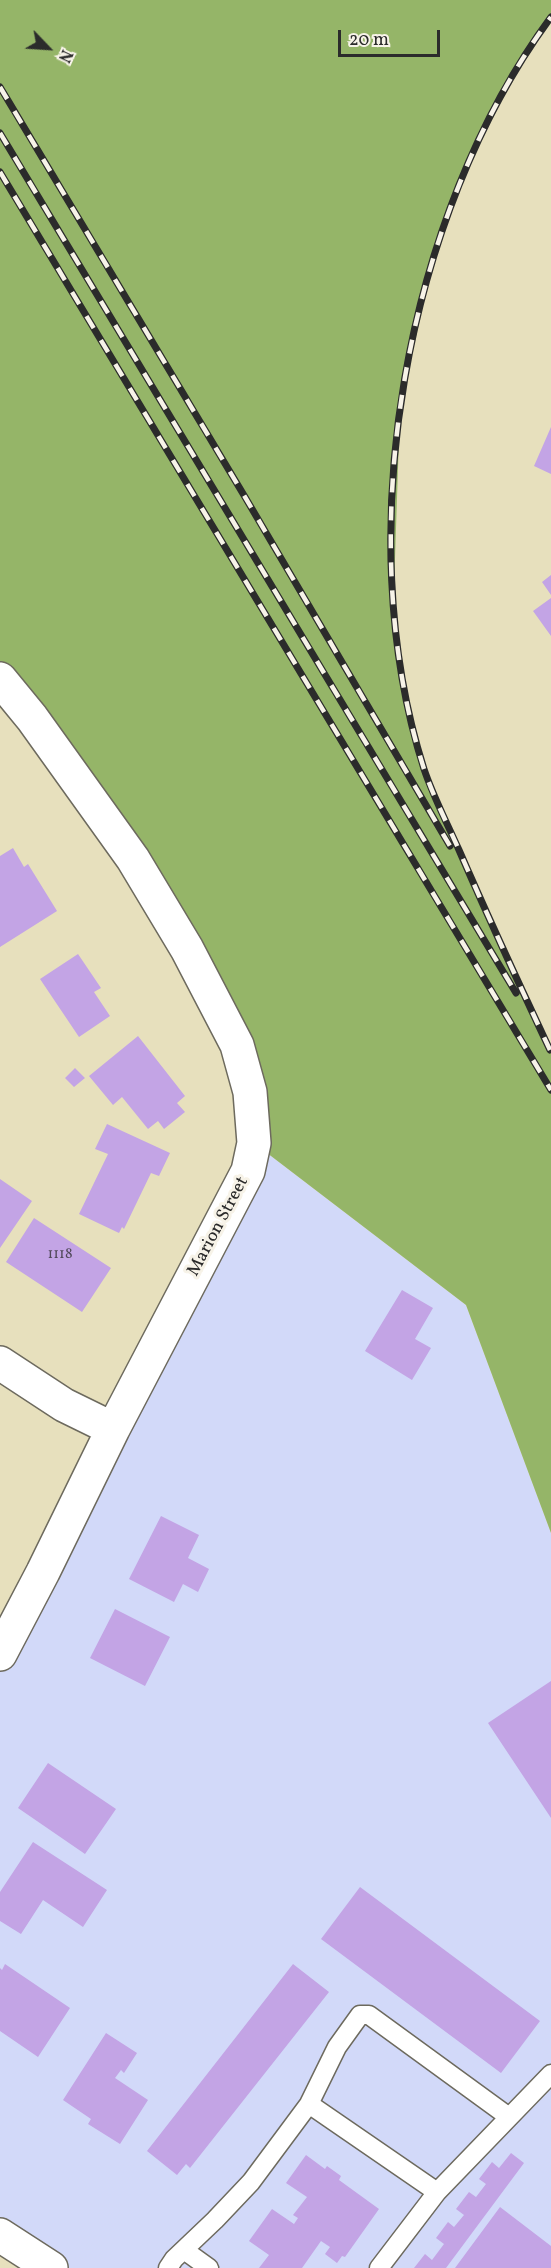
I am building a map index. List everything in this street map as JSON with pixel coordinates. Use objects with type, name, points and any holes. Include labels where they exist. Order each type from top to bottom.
[{"type":"street","name":"Marion Street","points":[[0,679],[32,717],[133,859],[187,948],[237,1045],[250,1092],[254,1143],[248,1171],[113,1429],[0,1654]]},
{"type":"street","points":[[0,1363],[64,1405],[113,1429]]},
{"type":"street","points":[[2,2242],[51,2268]]},
{"type":"lane","points":[[168,2268],[251,2182],[309,2104],[337,2047],[360,2015],[369,2015],[509,2117]]},
{"type":"lane","points":[[379,2268],[438,2192],[551,2074]]},
{"type":"lane","points":[[309,2104],[438,2192]]},
{"type":"lane","points":[[184,2250],[209,2268]]},
{"type":"shaded area","points":[[254,1143],[466,1305],[551,1533],[551,2268],[51,2268],[0,2235],[0,1654]]},
{"type":"green space","points":[[0,0],[551,0],[551,17],[491,111],[434,256],[400,408],[393,619],[405,695],[424,770],[551,1052],[551,1533],[466,1305],[254,1143],[237,1045],[0,679]]},
{"type":"building","points":[[551,427],[551,474],[534,466]]},
{"type":"building","points":[[551,575],[551,595],[542,582]]},
{"type":"building","points":[[551,598],[551,636],[533,611]]},
{"type":"building","points":[[13,848],[24,867],[28,864],[57,911],[0,947],[0,856]]},
{"type":"building","points":[[78,954],[101,988],[94,992],[110,1016],[79,1037],[40,979]]},
{"type":"building","points":[[138,1036],[185,1096],[177,1103],[185,1112],[164,1129],[158,1121],[148,1129],[122,1097],[113,1105],[89,1076]]},
{"type":"building","points":[[75,1068],[85,1078],[74,1087],[65,1078]]},
{"type":"building","points":[[107,1124],[170,1153],[159,1176],[151,1173],[124,1229],[122,1227],[119,1233],[79,1214],[108,1154],[95,1149]]},
{"type":"building","points":[[0,1179],[32,1201],[0,1248]]},
{"type":"building","points":[[34,1218],[111,1268],[82,1312],[6,1262]]},
{"type":"building","points":[[402,1290],[433,1308],[415,1339],[431,1348],[412,1380],[365,1351]]},
{"type":"building","points":[[161,1516],[199,1535],[188,1558],[209,1569],[198,1592],[183,1584],[174,1602],[129,1579]]},
{"type":"building","points":[[115,1609],[170,1637],[145,1686],[90,1658]]},
{"type":"building","points":[[551,1681],[551,1818],[488,1723]]},
{"type":"building","points":[[48,1763],[116,1809],[85,1854],[18,1808]]},
{"type":"building","points":[[33,1842],[107,1890],[83,1927],[43,1900],[21,1934],[0,1921],[0,1892]]},
{"type":"building","points":[[360,1887],[540,2021],[501,2073],[321,1939]]},
{"type":"building","points":[[5,1964],[70,2008],[38,2057],[0,2031],[0,1968],[2,1970]]},
{"type":"building","points":[[293,1964],[329,1992],[190,2168],[186,2164],[177,2175],[147,2151]]},
{"type":"building","points":[[106,2033],[137,2053],[124,2073],[121,2070],[115,2078],[148,2100],[120,2144],[88,2124],[91,2119],[63,2100]]},
{"type":"building","points":[[511,2153],[524,2163],[446,2268],[414,2268],[425,2254],[432,2260],[444,2244],[436,2238],[448,2222],[454,2227],[464,2215],[456,2209],[469,2192],[476,2197],[486,2184],[479,2179],[492,2162],[499,2168]]},
{"type":"building","points":[[306,2155],[325,2169],[327,2166],[341,2176],[339,2180],[379,2209],[345,2257],[342,2256],[337,2263],[325,2254],[330,2247],[321,2241],[302,2268],[259,2268],[269,2255],[249,2241],[272,2209],[294,2224],[298,2218],[293,2215],[307,2197],[286,2183]]},
{"type":"building","points":[[500,2207],[551,2246],[551,2268],[455,2268]]},
{"type":"railway","points":[[550,1050],[440,810],[424,769],[402,677],[392,580],[393,480],[405,379],[427,280],[459,185],[501,97],[551,17]]},
{"type":"railway","points":[[0,87],[450,846]]},
{"type":"railway","points":[[0,133],[516,993]]},
{"type":"railway","points":[[0,172],[551,1090]]}]
